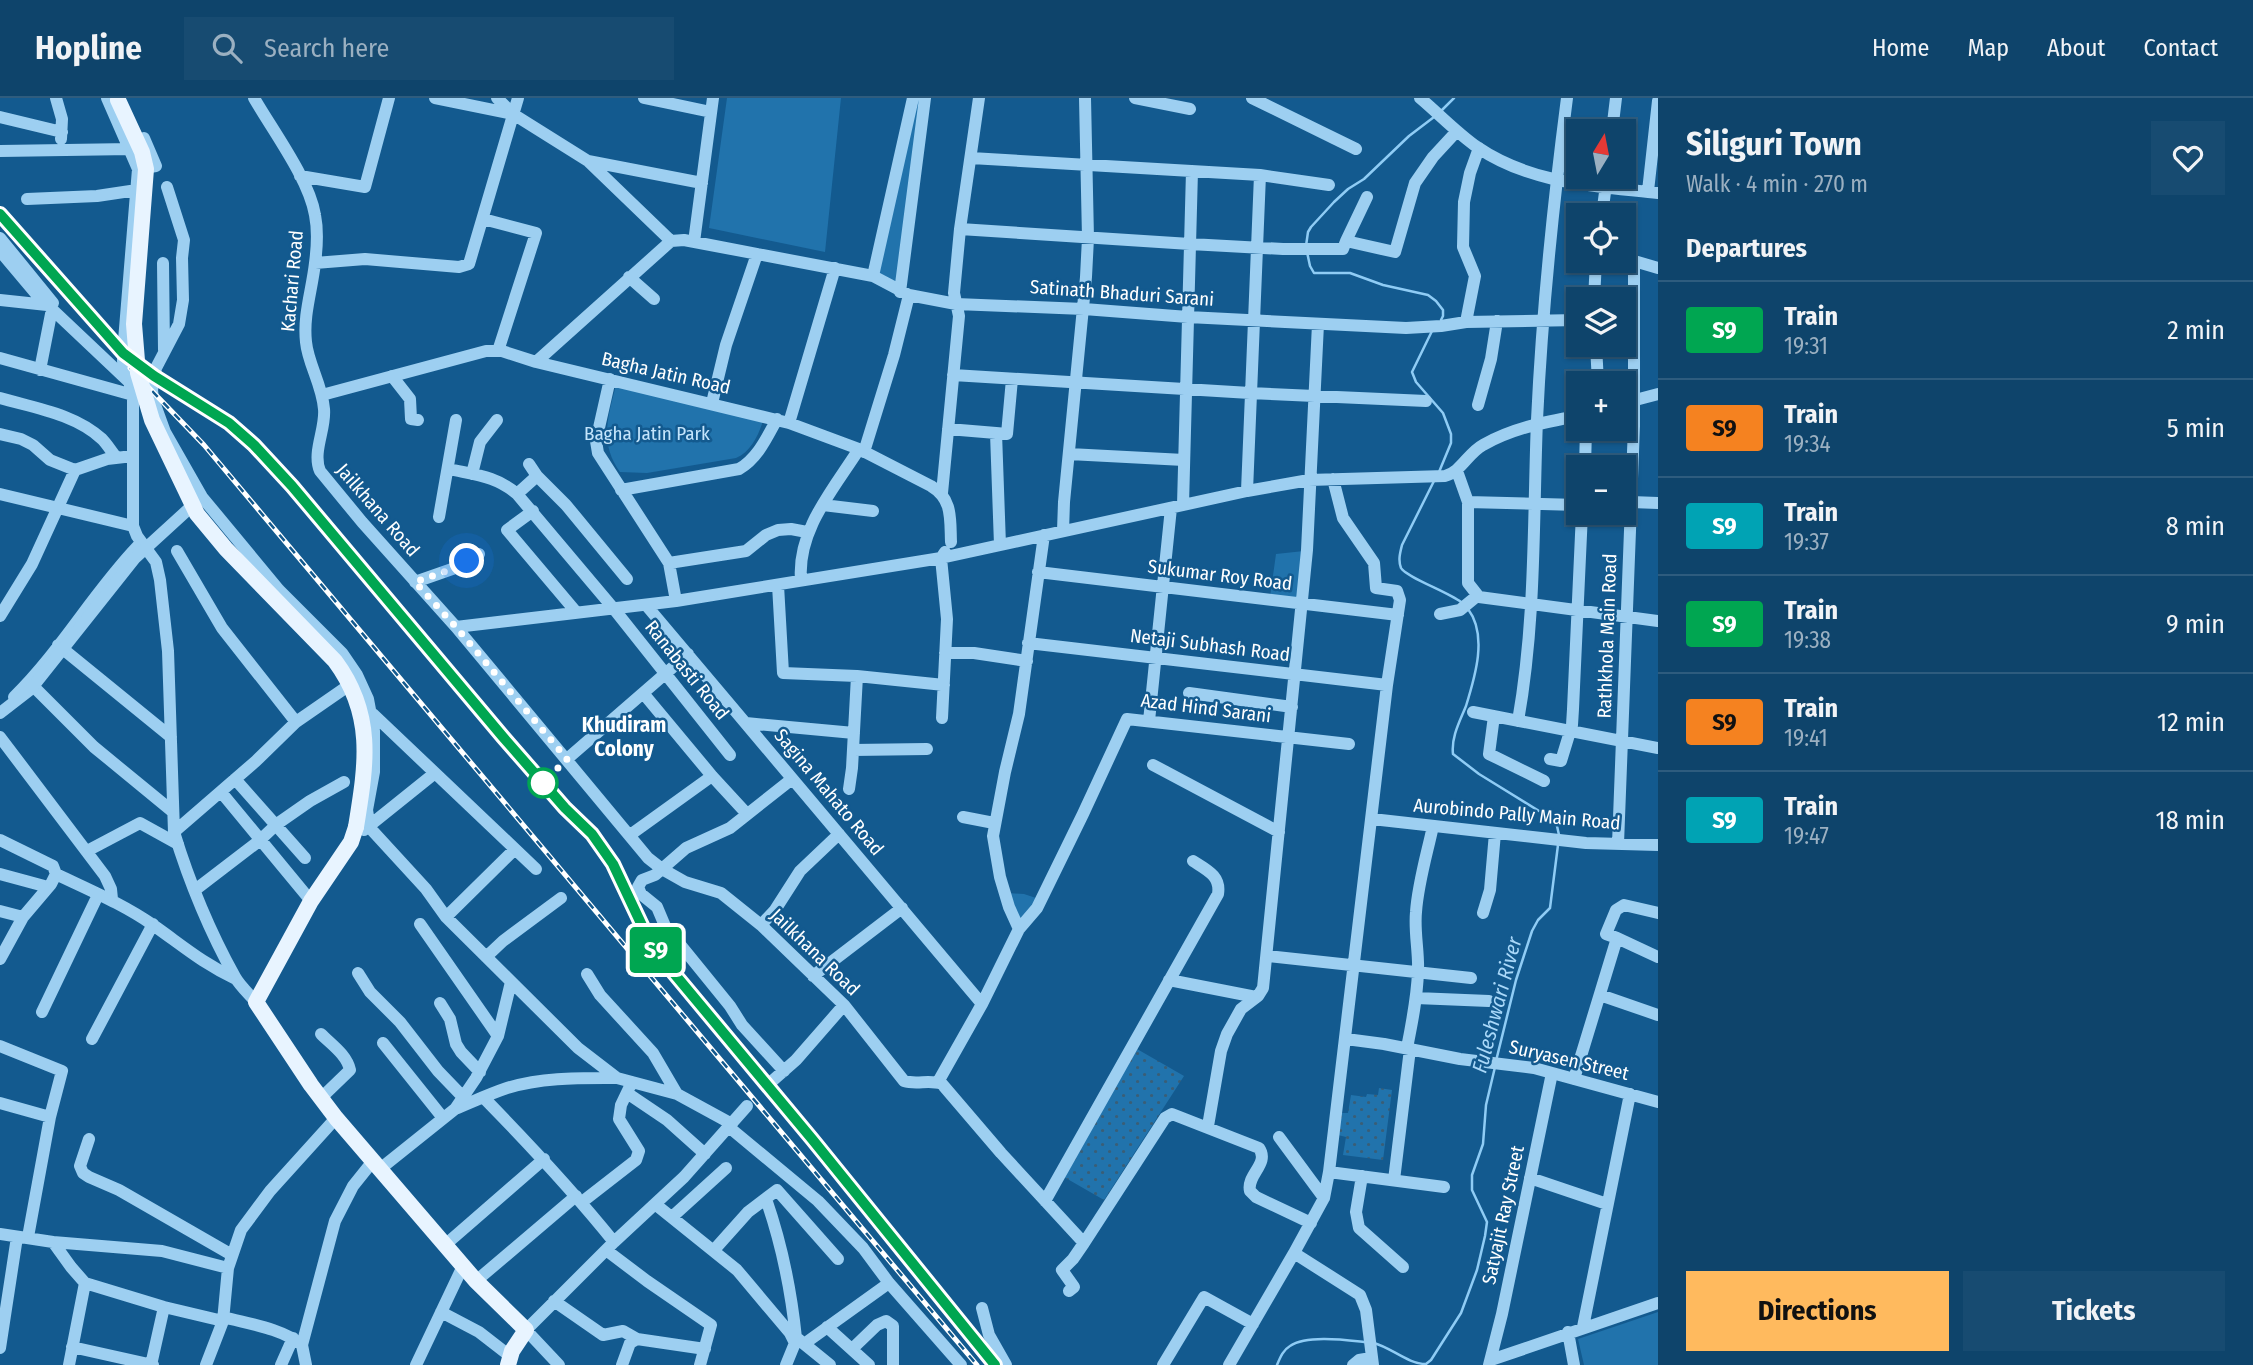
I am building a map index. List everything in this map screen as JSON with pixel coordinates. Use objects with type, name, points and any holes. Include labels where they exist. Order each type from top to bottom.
[{"type":"main road","points":[[117,98],[142,152],[147,177],[134,307],[134,340],[138,373],[152,420],[193,505],[212,533],[335,662],[349,683],[359,706],[365,739],[359,831],[311,901],[256,1002],[336,1118],[476,1281],[526,1330],[509,1361]]},
{"type":"street","points":[[56,98],[62,119],[60,149]]},
{"type":"street","points":[[117,98],[138,169],[123,361],[133,397],[133,526],[156,562],[160,580],[168,651],[172,811],[176,838],[195,890],[236,979],[256,1002]]},
{"type":"street","points":[[117,98],[156,166],[138,169]]},
{"type":"street","name":"Kachari Road","points":[[254,98],[300,176],[316,218],[315,264],[306,319],[306,344],[322,395]]},
{"type":"street","points":[[300,176],[365,187],[389,98]]},
{"type":"street","points":[[435,98],[513,114]]},
{"type":"street","points":[[497,98],[513,114],[588,161],[671,241],[536,362]]},
{"type":"street","points":[[315,264],[365,259],[465,266],[471,261],[518,98]]},
{"type":"street","points":[[644,98],[711,112]]},
{"type":"street","points":[[694,242],[713,98]]},
{"type":"street","points":[[873,276],[913,98]]},
{"type":"street","points":[[801,580],[807,532],[862,451],[894,355],[904,293],[925,98]]},
{"type":"street","points":[[942,718],[947,619],[941,558],[951,542],[950,514],[942,493],[959,316],[954,293],[960,229],[979,98]]},
{"type":"street","points":[[1063,531],[1088,238],[1085,98]]},
{"type":"street","points":[[1135,98],[1190,109]]},
{"type":"street","points":[[1518,721],[1531,606],[1542,320],[1567,98]]},
{"type":"street","points":[[1613,119],[1616,98]]},
{"type":"street","points":[[1258,99],[1356,149]]},
{"type":"street","points":[[1424,101],[1479,148],[1531,174],[1566,181]]},
{"type":"street","points":[[1653,192],[1658,101]]},
{"type":"street","points":[[0,117],[62,132]]},
{"type":"street","points":[[1346,241],[1395,252],[1415,183],[1457,131]]},
{"type":"street","points":[[1466,322],[1475,276],[1463,247],[1464,202],[1479,148]]},
{"type":"street","points":[[0,151],[131,149]]},
{"type":"street","points":[[971,158],[1260,175],[1329,185]]},
{"type":"street","points":[[588,161],[702,183]]},
{"type":"street","points":[[1149,721],[1163,587],[1184,460],[1192,172]]},
{"type":"street","points":[[1247,491],[1260,175]]},
{"type":"street","points":[[167,187],[184,240],[183,300],[179,324],[156,368],[152,392],[165,432],[202,497],[279,590],[350,664],[368,699],[373,714],[374,772],[367,810],[359,831]]},
{"type":"street","points":[[27,199],[97,197],[137,190]]},
{"type":"street","points":[[960,229],[1256,248],[1343,249],[1367,197]]},
{"type":"street","points":[[483,219],[536,233],[498,351]]},
{"type":"street","points":[[0,238],[44,290],[68,324]]},
{"type":"street","name":"Satinath Bhaduri Sarani","points":[[671,241],[694,242],[873,276],[904,293],[956,304],[1406,328],[1466,322],[1566,320]]},
{"type":"street","points":[[0,251],[37,295],[128,382]]},
{"type":"street","points":[[712,403],[726,345],[757,254]]},
{"type":"street","points":[[1636,262],[1658,268]]},
{"type":"street","points":[[163,263],[164,351]]},
{"type":"street","points":[[621,490],[739,469],[745,465],[783,421],[835,268]]},
{"type":"street","name":"Rathkhola Main Road","points":[[1629,273],[1629,371]]},
{"type":"street","points":[[629,277],[654,299]]},
{"type":"street","points":[[0,302],[49,307]]},
{"type":"street","points":[[40,370],[49,307]]},
{"type":"street","points":[[1478,405],[1491,359],[1497,321]]},
{"type":"street","points":[[1208,1126],[1221,1051],[1227,1034],[1241,1009],[1263,988],[1290,737],[1308,534],[1318,324]]},
{"type":"street","name":"Bagha Jatin Road","points":[[322,395],[486,351],[498,351],[783,421],[862,451],[942,493]]},
{"type":"street","points":[[0,358],[133,397],[152,392]]},
{"type":"street","points":[[953,374],[1314,397],[1426,401]]},
{"type":"street","points":[[392,376],[410,399],[411,419],[418,420]]},
{"type":"street","points":[[610,379],[597,448],[601,461],[669,563],[676,601]]},
{"type":"street","points":[[948,429],[1007,435],[1012,379]]},
{"type":"street","points":[[1636,399],[1658,394]]},
{"type":"street","name":"Jailkhana Road","points":[[322,395],[325,419],[317,462],[320,471],[456,627],[648,858],[662,869],[692,884],[721,893],[761,925],[844,1005],[904,1081],[917,1084],[938,1082]]},
{"type":"street","points":[[0,398],[61,415],[81,424],[102,439],[116,457]]},
{"type":"street","points":[[456,627],[676,601],[941,558],[1309,480],[1451,474],[1483,445],[1537,423],[1566,418]]},
{"type":"street","points":[[439,517],[456,420]]},
{"type":"street","points":[[472,474],[480,442],[496,420]]},
{"type":"street","points":[[996,433],[1000,545]]},
{"type":"street","points":[[0,434],[20,439],[50,460],[75,470],[116,457],[133,456]]},
{"type":"street","points":[[1069,454],[1184,460]]},
{"type":"street","points":[[529,464],[627,579]]},
{"type":"street","name":"Ranabasti Road","points":[[449,469],[499,481],[517,494],[614,608],[730,755]]},
{"type":"street","points":[[0,616],[32,564],[75,470]]},
{"type":"street","points":[[1451,474],[1468,502],[1467,569],[1471,601]]},
{"type":"street","points":[[517,494],[537,476]]},
{"type":"street","points":[[1229,1365],[1324,1198],[1398,615],[1400,595],[1395,590],[1376,588],[1374,563],[1343,518],[1333,480]]},
{"type":"street","points":[[0,494],[133,526]]},
{"type":"street","points":[[1468,502],[1566,504]]},
{"type":"street","points":[[1636,505],[1658,503]]},
{"type":"street","points":[[0,713],[32,689],[135,558],[193,505]]},
{"type":"street","points":[[823,505],[873,511]]},
{"type":"street","points":[[533,511],[507,530],[577,613]]},
{"type":"street","points":[[1550,759],[1561,761],[1573,709],[1581,525]]},
{"type":"street","name":"Rathkhola Main Road","points":[[1618,844],[1628,525]]},
{"type":"street","points":[[669,563],[746,551],[766,535],[778,530],[807,532]]},
{"type":"street","points":[[1044,535],[1019,714],[994,823],[993,844],[997,863],[1009,907],[1019,929],[982,1004],[938,1082],[1084,1243]]},
{"type":"street","points":[[951,542],[967,552]]},
{"type":"street","points":[[0,713],[32,685],[146,546]]},
{"type":"street","points":[[177,551],[222,628],[296,722]]},
{"type":"street","points":[[415,582],[455,568],[479,554]]},
{"type":"street","name":"Sukumar Roy Road","points":[[1038,572],[1398,615]]},
{"type":"street","points":[[778,584],[783,673],[857,676],[944,685]]},
{"type":"street","points":[[1440,614],[1460,610],[1471,601],[1483,599],[1658,621]]},
{"type":"street","name":"Sagina Mahato Road","points":[[646,605],[982,1004]]},
{"type":"street","name":"Netaji Subhash Road","points":[[1028,643],[1387,685]]},
{"type":"street","points":[[61,648],[171,737]]},
{"type":"street","points":[[945,653],[974,653],[1027,661]]},
{"type":"street","points":[[567,759],[688,654]]},
{"type":"street","points":[[849,789],[857,676]]},
{"type":"street","points":[[32,685],[94,747],[172,811]]},
{"type":"street","points":[[176,838],[296,722],[348,686]]},
{"type":"street","points":[[643,693],[747,814]]},
{"type":"street","points":[[1189,694],[1292,707]]},
{"type":"street","points":[[1473,712],[1658,748]]},
{"type":"street","points":[[373,714],[536,869]]},
{"type":"street","points":[[1494,716],[1489,754],[1544,781]]},
{"type":"street","name":"Azad Hind Sarani","points":[[1019,929],[1037,908],[1054,875],[1126,720],[1349,744]]},
{"type":"street","points":[[746,723],[854,733]]},
{"type":"street","points":[[0,737],[105,876],[111,889],[112,900]]},
{"type":"street","points":[[853,750],[927,750]]},
{"type":"street","points":[[1153,765],[1279,832]]},
{"type":"street","points":[[359,831],[435,773]]},
{"type":"street","points":[[630,835],[712,776]]},
{"type":"street","points":[[235,779],[305,858]]},
{"type":"street","points":[[784,1071],[742,1025],[730,1006],[664,926],[657,908],[639,891],[639,883],[655,875],[686,848],[730,828],[793,779]]},
{"type":"street","points":[[195,890],[277,824],[344,782]]},
{"type":"street","points":[[221,792],[311,901]]},
{"type":"street","points":[[963,817],[994,823]]},
{"type":"street","name":"Aurobindo Pally Main Road","points":[[1372,819],[1566,841],[1658,845]]},
{"type":"street","points":[[86,851],[139,823],[176,838]]},
{"type":"street","points":[[1394,1180],[1418,974],[1416,905],[1433,826]]},
{"type":"street","points":[[359,831],[374,834],[426,889],[446,917],[578,1048],[630,1088],[705,1154]]},
{"type":"street","points":[[1483,913],[1490,890],[1495,833]]},
{"type":"street","points":[[761,925],[775,910],[800,871],[839,834]]},
{"type":"street","points":[[0,840],[53,866],[56,874],[112,900],[153,924],[210,967],[236,979]]},
{"type":"street","points":[[446,917],[514,850]]},
{"type":"street","points":[[1045,1201],[1219,890],[1215,876],[1193,861]]},
{"type":"street","points":[[0,874],[48,887]]},
{"type":"street","points":[[0,959],[23,917],[56,874]]},
{"type":"street","points":[[42,1012],[98,895]]},
{"type":"street","points":[[486,957],[561,898]]},
{"type":"street","points":[[1658,913],[1627,905],[1619,906],[1606,934],[1658,957]]},
{"type":"street","points":[[813,976],[902,908]]},
{"type":"street","points":[[0,911],[23,917]]},
{"type":"street","points":[[92,1039],[153,924]]},
{"type":"street","points":[[420,924],[498,1036]]},
{"type":"street","points":[[1574,1079],[1617,938]]},
{"type":"street","points":[[1267,956],[1471,978]]},
{"type":"street","points":[[358,973],[370,992],[400,1021],[438,1071],[463,1097]]},
{"type":"street","points":[[587,974],[600,995],[653,1053],[677,1094]]},
{"type":"street","points":[[1169,980],[1256,997]]},
{"type":"street","points":[[455,1109],[480,1072],[498,1036],[511,982]]},
{"type":"street","points":[[1600,995],[1658,1015]]},
{"type":"street","points":[[1416,998],[1489,1000]]},
{"type":"street","points":[[440,1003],[450,1019],[456,1044],[480,1072]]},
{"type":"street","points":[[771,1082],[844,1005]]},
{"type":"street","points":[[321,1034],[343,1056],[349,1070],[321,1098]]},
{"type":"street","name":"Suryasen Street","points":[[1346,1039],[1552,1073],[1658,1102]]},
{"type":"street","points":[[383,1043],[443,1118]]},
{"type":"street","points":[[0,1046],[62,1071],[22,1237],[0,1348]]},
{"type":"street","name":"Satyajit Ray Street","points":[[1490,1363],[1503,1314],[1552,1073]]},
{"type":"street","points":[[281,1365],[298,1342],[335,1221],[353,1186],[376,1165],[455,1109],[507,1088],[535,1081],[617,1078]]},
{"type":"street","points":[[630,1088],[677,1094],[731,1126],[818,1202],[863,1248],[889,1283],[961,1365]]},
{"type":"street","points":[[476,1281],[579,1199],[636,1160],[639,1151],[619,1119],[619,1112],[630,1088]]},
{"type":"street","points":[[1583,1327],[1630,1094]]},
{"type":"street","points":[[484,1098],[579,1199],[610,1246],[647,1281],[711,1325],[700,1365]]},
{"type":"street","points":[[0,1102],[50,1117]]},
{"type":"street","points":[[559,1365],[526,1330],[684,1177],[747,1107]]},
{"type":"street","points":[[1069,1291],[1074,1287],[1062,1270],[1084,1243],[1165,1118],[1176,1114],[1259,1148],[1263,1158],[1250,1181],[1250,1191],[1256,1197],[1311,1223]]},
{"type":"street","points":[[206,1365],[223,1319],[230,1262],[241,1230],[270,1191],[336,1118]]},
{"type":"street","points":[[1279,1137],[1324,1198]]},
{"type":"street","points":[[89,1139],[80,1166],[83,1173],[119,1190],[230,1262]]},
{"type":"street","points":[[445,1245],[544,1159]]},
{"type":"street","points":[[673,1217],[726,1168]]},
{"type":"street","points":[[1329,1172],[1444,1187]]},
{"type":"street","points":[[1362,1176],[1356,1212],[1359,1228],[1403,1267]]},
{"type":"street","points":[[1530,1178],[1607,1204]]},
{"type":"street","points":[[714,1250],[748,1212],[777,1190],[838,1259]]},
{"type":"street","points":[[766,1199],[789,1277],[797,1338],[786,1365]]},
{"type":"street","points":[[655,1204],[737,1270],[797,1338],[830,1365]]},
{"type":"street","points":[[0,1234],[53,1242],[162,1251],[230,1262]]},
{"type":"street","points":[[53,1242],[85,1283],[164,1307],[258,1326],[298,1342],[306,1365]]},
{"type":"street","points":[[1294,1253],[1364,1300],[1372,1358],[1359,1360],[1353,1365]]},
{"type":"street","points":[[416,1365],[463,1266]]},
{"type":"street","points":[[69,1365],[85,1283]]},
{"type":"street","points":[[797,1338],[827,1327],[889,1283]]},
{"type":"street","points":[[1163,1365],[1204,1297],[1253,1324]]},
{"type":"street","points":[[554,1301],[603,1335],[623,1331],[637,1339],[705,1349]]},
{"type":"street","points":[[1490,1363],[1568,1332],[1658,1303]]},
{"type":"street","points":[[72,1347],[152,1365],[164,1307]]},
{"type":"street","points":[[982,1308],[989,1335],[1006,1365]]},
{"type":"street","points":[[441,1312],[480,1332],[509,1361]]},
{"type":"street","points":[[852,1349],[877,1325],[886,1321],[893,1326],[893,1365]]},
{"type":"street","points":[[827,1327],[869,1365]]},
{"type":"street","points":[[1568,1332],[1574,1365]]},
{"type":"street","points":[[622,1365],[630,1343],[637,1339]]},
{"type":"green space","points":[[727,98],[841,98],[825,252],[709,228]]},
{"type":"green space","points":[[916,98],[921,98],[899,289],[877,276]]},
{"type":"green space","name":"Bagha Jatin Park","points":[[616,385],[762,424],[752,444],[736,458],[647,473],[620,472],[613,461],[607,440],[608,419]]},
{"type":"green space","points":[[1304,551],[1300,597],[1270,597],[1276,554]]},
{"type":"green space","points":[[1008,893],[1024,894],[1039,899],[1020,920]]},
{"type":"green space","points":[[1137,1049],[1184,1076],[1104,1200],[1064,1177]]},
{"type":"green space","points":[[1379,1088],[1392,1090],[1383,1160],[1343,1155],[1346,1137],[1338,1135],[1341,1113],[1348,1113],[1351,1095],[1378,1095]]},
{"type":"green space","points":[[1658,1312],[1658,1365],[1584,1365],[1578,1339]]},
{"type":"waterway","name":"Fuleshwari River","points":[[1442,110],[1454,98]]},
{"type":"waterway","name":"Fuleshwari River","points":[[1306,246],[1311,227],[1334,202],[1434,117]]},
{"type":"waterway","name":"Fuleshwari River","points":[[1307,252],[1314,273],[1350,273],[1383,285],[1428,295],[1443,310],[1441,320]]},
{"type":"waterway","name":"Fuleshwari River","points":[[1432,331],[1412,372],[1416,382],[1443,413],[1451,434],[1451,443],[1439,472]]},
{"type":"waterway","name":"Fuleshwari River","points":[[1434,481],[1402,545],[1400,565],[1404,572],[1461,602]]},
{"type":"waterway","name":"Fuleshwari River","points":[[1468,609],[1477,631],[1478,656],[1466,706],[1455,735],[1453,754],[1479,774],[1552,819],[1559,835]]},
{"type":"waterway","name":"Fuleshwari River","points":[[1496,1061],[1516,980],[1532,931],[1550,908],[1558,845]]},
{"type":"waterway","name":"Fuleshwari River","points":[[1374,1343],[1426,1364],[1461,1313],[1477,1270],[1487,1222],[1472,1190],[1472,1175],[1483,1144],[1486,1105],[1495,1067]]},
{"type":"waterway","name":"Fuleshwari River","points":[[1277,1365],[1285,1350],[1306,1340],[1364,1342]]},
{"type":"railway","points":[[0,214],[123,353],[154,376],[229,423],[254,445],[292,486],[503,737],[565,808],[592,834],[613,864],[646,934],[666,965],[812,1138],[995,1365]]},
{"type":"railway","points":[[130,368],[204,445],[977,1365]]},
{"type":"train","name":"S9","points":[[0,214],[123,353],[154,376],[229,423],[254,445],[292,486],[503,737],[565,808],[592,834],[613,864],[646,934],[662,959],[995,1365]]},
{"type":"district","name":"Khudiram Colony","points":[[624,737]]},
{"type":"route","points":[[467,561],[415,582],[567,759],[543,783]]}]
